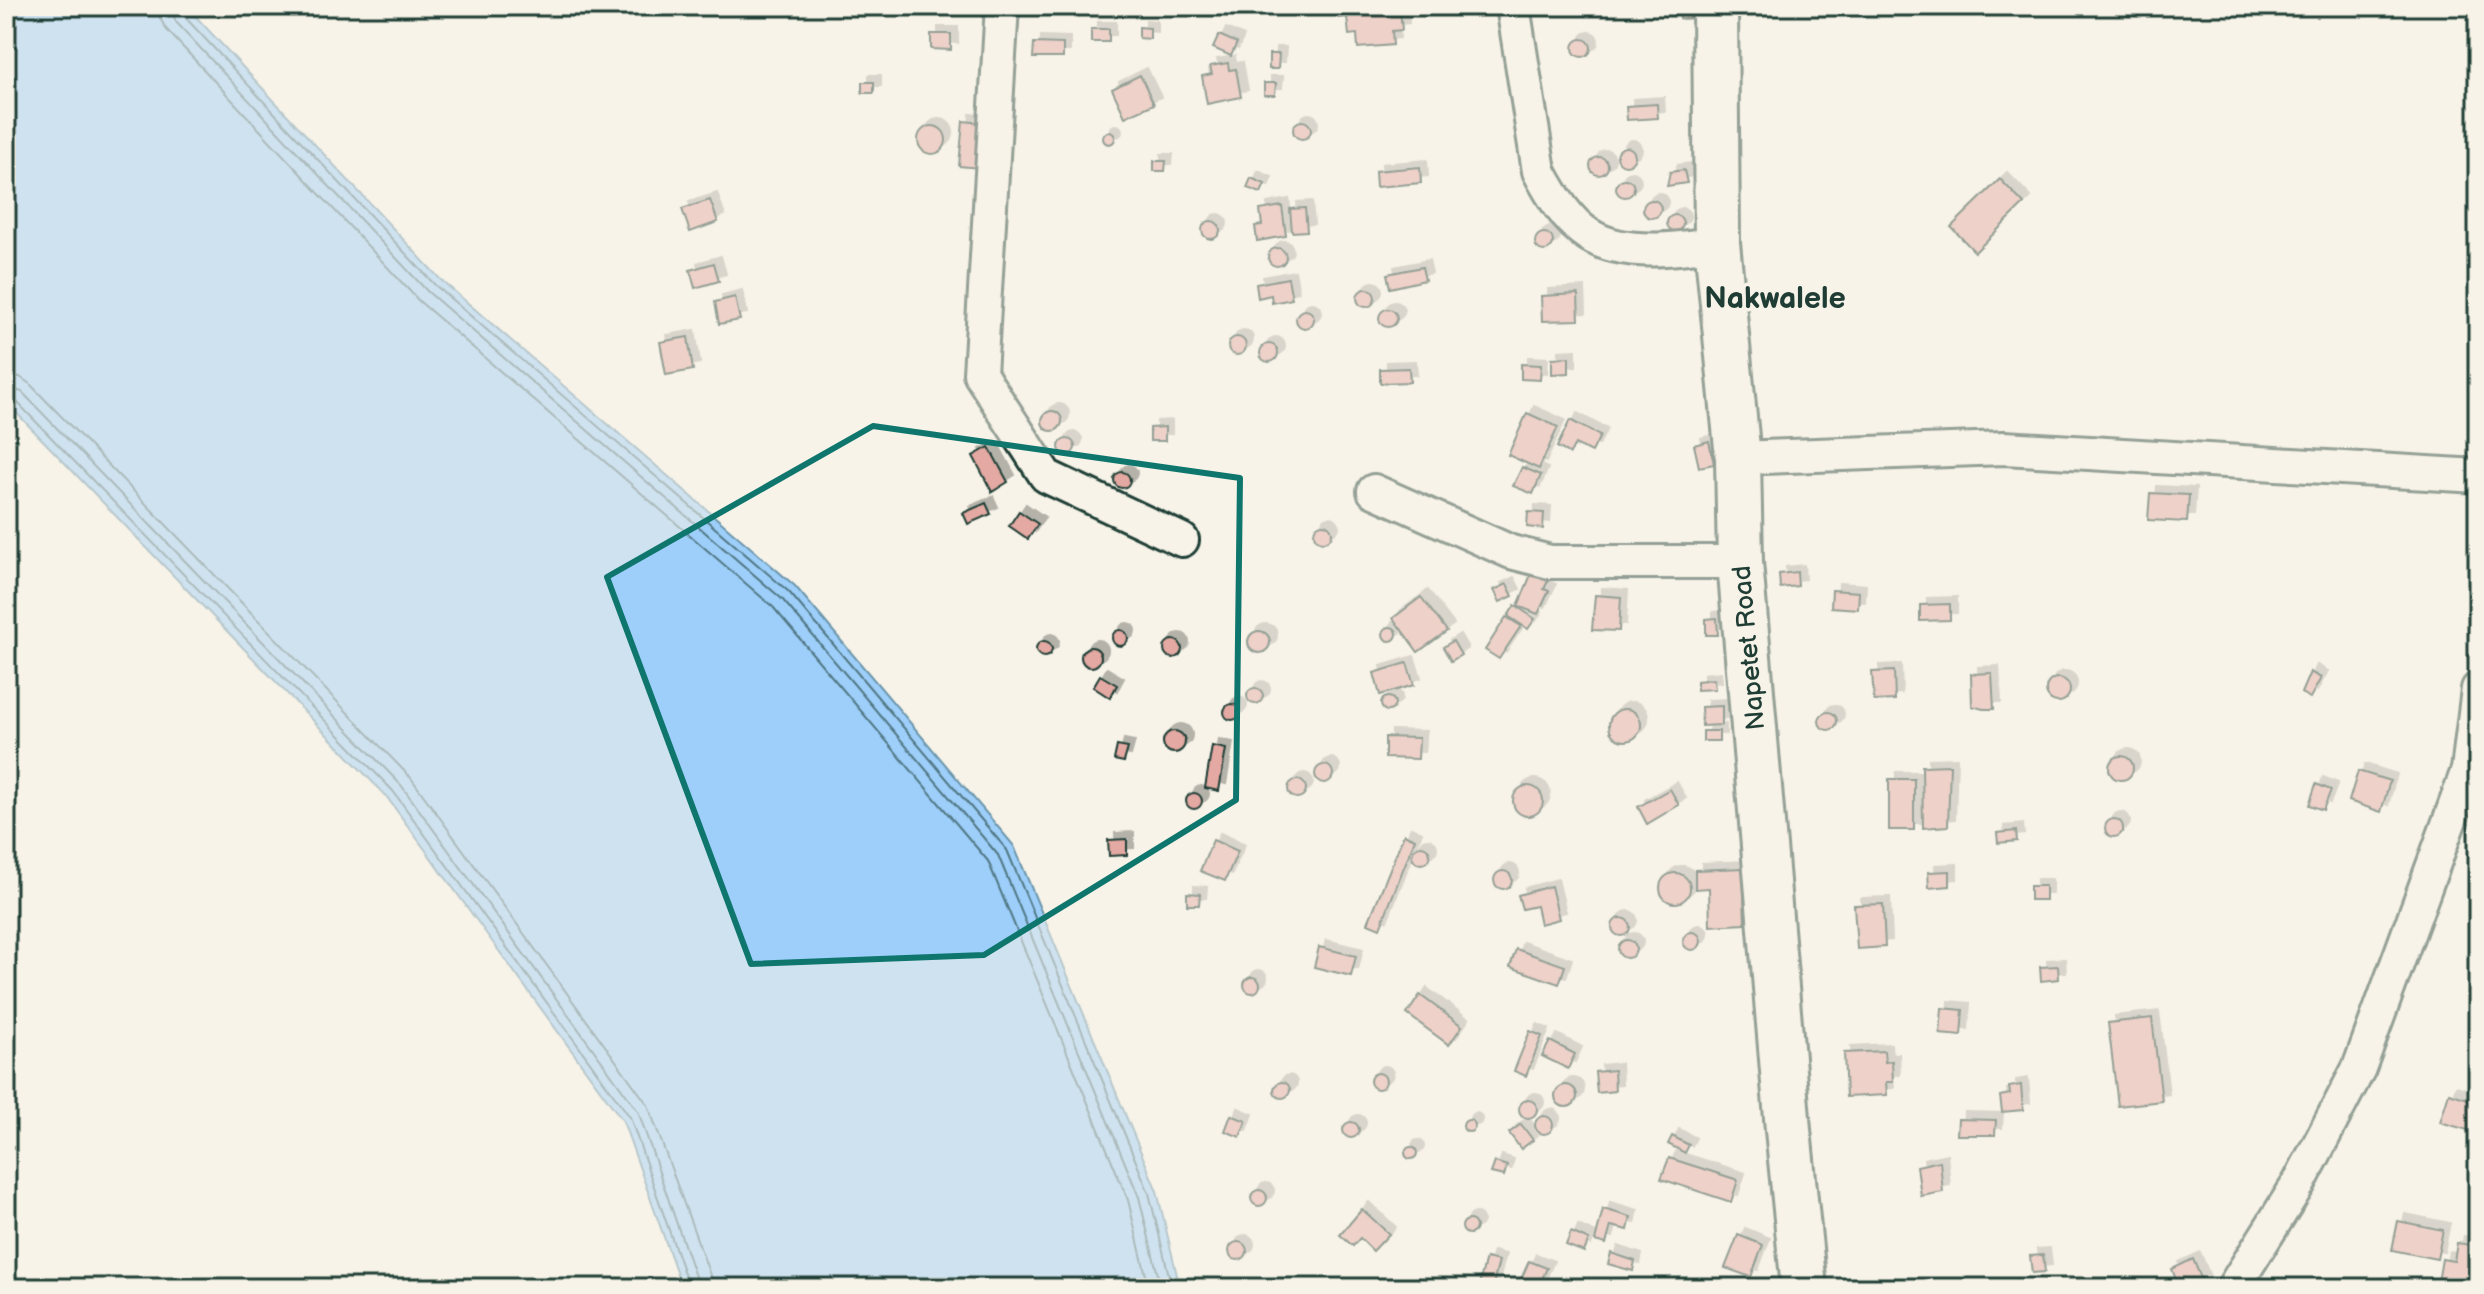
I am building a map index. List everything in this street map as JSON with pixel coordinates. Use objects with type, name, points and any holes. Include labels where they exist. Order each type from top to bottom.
[{"type":"main road","name":"Napetet Road","points":[[1715,6],[1717,243],[1738,458],[1740,562],[1804,1288]]},
{"type":"street","points":[[1002,6],[980,374],[1046,476],[1182,540]]},
{"type":"street","points":[[1513,6],[1539,171],[1551,194],[1575,222],[1590,235],[1632,247],[1675,249],[1717,243]]},
{"type":"street","points":[[1738,458],[2004,448],[2478,476]]},
{"type":"street","points":[[1374,491],[1511,552],[1550,562],[1740,562]]},
{"type":"street","points":[[2233,1288],[2299,1183],[2359,1068],[2468,770],[2478,689]]},
{"type":"highlighted area","points":[[873,426],[1240,478],[1236,800],[984,955],[751,964],[607,577]]},
{"type":"water","points":[[6,6],[186,6],[440,279],[795,586],[1014,846],[1157,1191],[1180,1288],[682,1288],[623,1121],[386,796],[6,402]]},
{"type":"building","points":[[1337,6],[1393,6],[1393,11],[1400,10],[1402,30],[1392,31],[1393,45],[1358,48],[1357,34],[1349,35],[1347,17],[1338,18]]},
{"type":"building","points":[[1679,6],[1698,6],[1699,18],[1680,19]]},
{"type":"building","points":[[1139,27],[1150,28],[1150,39],[1139,38]]},
{"type":"building","points":[[1091,29],[1109,29],[1109,42],[1091,42]]},
{"type":"building","points":[[931,34],[951,34],[951,50],[931,49]]},
{"type":"building","points":[[1219,35],[1237,43],[1231,56],[1213,48]]},
{"type":"building","points":[[1578,39],[1586,39],[1591,48],[1589,55],[1578,57],[1573,52],[1573,44]]},
{"type":"building","points":[[1034,43],[1063,44],[1063,58],[1033,58]]},
{"type":"building","points":[[1269,54],[1279,54],[1278,69],[1269,69]]},
{"type":"building","points":[[1228,63],[1229,70],[1236,69],[1241,97],[1207,104],[1202,76],[1212,74],[1210,66]]},
{"type":"building","points":[[1140,75],[1154,104],[1125,117],[1112,89]]},
{"type":"building","points":[[862,82],[874,82],[874,93],[862,93]]},
{"type":"building","points":[[1264,83],[1276,83],[1275,95],[1264,95]]},
{"type":"building","points":[[1657,104],[1658,118],[1627,120],[1626,106]]},
{"type":"building","points":[[963,121],[983,123],[980,168],[959,166]]},
{"type":"building","points":[[1298,121],[1306,121],[1311,130],[1309,137],[1298,139],[1293,134],[1293,126]]},
{"type":"building","points":[[932,126],[942,130],[946,140],[942,150],[932,154],[922,150],[918,140],[922,130]]},
{"type":"building","points":[[1109,132],[1115,138],[1109,144],[1103,138]]},
{"type":"building","points":[[1626,147],[1635,156],[1626,165],[1617,156]]},
{"type":"building","points":[[1599,157],[1608,166],[1599,175],[1590,166]]},
{"type":"building","points":[[1154,161],[1166,161],[1165,171],[1154,171]]},
{"type":"building","points":[[1420,167],[1421,183],[1376,187],[1375,171]]},
{"type":"building","points":[[1684,170],[1687,183],[1667,186],[1670,172]]},
{"type":"building","points":[[1251,178],[1265,184],[1261,193],[1247,188]]},
{"type":"building","points":[[1621,179],[1629,179],[1634,188],[1632,195],[1621,197],[1616,192],[1616,184]]},
{"type":"building","points":[[2000,179],[2024,204],[1975,252],[1951,227]]},
{"type":"building","points":[[710,200],[718,222],[690,232],[682,209]]},
{"type":"building","points":[[1652,200],[1661,209],[1652,218],[1643,209]]},
{"type":"building","points":[[1282,206],[1286,236],[1257,241],[1255,226],[1262,225],[1260,210]]},
{"type":"building","points":[[1305,208],[1307,231],[1292,232],[1290,209]]},
{"type":"building","points":[[1672,215],[1678,215],[1683,223],[1681,229],[1672,231],[1667,226],[1667,220]]},
{"type":"building","points":[[1207,221],[1215,221],[1220,230],[1218,237],[1207,239],[1202,234],[1202,226]]},
{"type":"building","points":[[1540,233],[1548,233],[1553,242],[1551,249],[1540,251],[1535,246],[1535,238]]},
{"type":"building","points":[[1273,248],[1281,248],[1286,257],[1284,264],[1273,266],[1268,261],[1268,253]]},
{"type":"building","points":[[714,263],[719,281],[695,288],[690,270]]},
{"type":"building","points":[[1422,267],[1425,280],[1390,288],[1387,274]]},
{"type":"building","points":[[1288,278],[1292,299],[1272,303],[1271,295],[1258,298],[1256,284]]},
{"type":"building","points":[[1362,289],[1370,289],[1375,298],[1373,305],[1362,307],[1357,302],[1357,294]]},
{"type":"building","points":[[1578,294],[1579,320],[1542,321],[1541,296]]},
{"type":"building","points":[[735,297],[740,320],[719,324],[715,302]]},
{"type":"building","points":[[1384,309],[1392,309],[1397,318],[1395,325],[1384,327],[1379,322],[1379,314]]},
{"type":"building","points":[[1301,310],[1309,310],[1314,319],[1312,326],[1301,328],[1296,323],[1296,315]]},
{"type":"building","points":[[688,337],[693,370],[666,375],[660,342]]},
{"type":"building","points":[[1233,337],[1241,337],[1246,346],[1244,353],[1233,355],[1228,350],[1228,342]]},
{"type":"building","points":[[1265,344],[1273,344],[1278,353],[1276,360],[1265,362],[1260,357],[1260,349]]},
{"type":"building","points":[[1569,357],[1569,373],[1552,374],[1552,358]]},
{"type":"building","points":[[1521,364],[1541,365],[1540,380],[1521,379]]},
{"type":"building","points":[[1409,368],[1410,382],[1380,383],[1380,369]]},
{"type":"building","points":[[1052,411],[1059,414],[1062,421],[1059,428],[1052,431],[1045,428],[1042,421],[1045,414]]},
{"type":"building","points":[[1527,413],[1558,427],[1539,469],[1508,455]]},
{"type":"building","points":[[1570,420],[1600,436],[1592,452],[1575,444],[1570,454],[1557,447]]},
{"type":"building","points":[[1165,427],[1165,441],[1150,441],[1150,428]]},
{"type":"building","points":[[1067,439],[1073,441],[1073,453],[1067,455],[1061,453],[1059,447],[1061,441]]},
{"type":"building","points":[[1709,441],[1714,464],[1699,467],[1694,445]]},
{"type":"building","points":[[989,447],[1008,482],[992,492],[973,456]]},
{"type":"building","points":[[1522,467],[1541,475],[1533,494],[1513,486]]},
{"type":"building","points":[[1122,472],[1130,480],[1122,488],[1114,480]]},
{"type":"building","points":[[2150,493],[2189,495],[2187,522],[2148,520]]},
{"type":"building","points":[[986,503],[991,514],[968,524],[963,513]]},
{"type":"building","points":[[1019,511],[1038,524],[1028,539],[1009,526]]},
{"type":"building","points":[[1528,512],[1544,513],[1543,529],[1527,527]]},
{"type":"building","points":[[1319,524],[1327,524],[1332,533],[1330,540],[1319,542],[1314,537],[1314,529]]},
{"type":"building","points":[[1532,572],[1549,579],[1544,589],[1549,591],[1538,614],[1518,606]]},
{"type":"building","points":[[1797,572],[1798,586],[1780,588],[1779,574]]},
{"type":"building","points":[[1507,584],[1513,596],[1500,602],[1494,590]]},
{"type":"building","points":[[1832,590],[1859,592],[1858,609],[1831,607]]},
{"type":"building","points":[[1595,595],[1621,597],[1619,631],[1592,630]]},
{"type":"building","points":[[1421,597],[1447,631],[1418,652],[1393,618]]},
{"type":"building","points":[[1950,604],[1950,620],[1920,621],[1920,605]]},
{"type":"building","points":[[1515,605],[1535,619],[1528,629],[1508,616]]},
{"type":"building","points":[[1506,617],[1521,626],[1499,659],[1485,650]]},
{"type":"building","points":[[1717,618],[1718,635],[1706,635],[1706,619]]},
{"type":"building","points":[[1390,627],[1397,634],[1390,641],[1383,634]]},
{"type":"building","points":[[1117,630],[1123,630],[1128,638],[1126,644],[1117,646],[1112,641],[1112,635]]},
{"type":"building","points":[[1259,631],[1267,634],[1270,642],[1267,650],[1259,653],[1251,650],[1248,642],[1251,634]]},
{"type":"building","points":[[1173,640],[1182,649],[1173,658],[1164,649]]},
{"type":"building","points":[[1044,641],[1050,643],[1050,655],[1044,657],[1038,655],[1036,649],[1038,643]]},
{"type":"building","points":[[1453,641],[1461,655],[1451,661],[1443,647]]},
{"type":"building","points":[[1091,647],[1098,650],[1101,657],[1098,664],[1091,667],[1084,664],[1081,657],[1084,650]]},
{"type":"building","points":[[1407,663],[1414,685],[1380,695],[1374,673]]},
{"type":"building","points":[[1894,671],[1895,700],[1874,701],[1872,672]]},
{"type":"building","points":[[2310,672],[2321,678],[2310,698],[2301,693]]},
{"type":"building","points":[[1992,673],[1994,709],[1972,706],[1971,674]]},
{"type":"building","points":[[1100,675],[1117,685],[1110,698],[1093,687]]},
{"type":"building","points":[[2058,678],[2067,681],[2070,690],[2067,699],[2058,702],[2049,699],[2046,690],[2049,681]]},
{"type":"building","points":[[1714,679],[1715,689],[1697,690],[1697,681]]},
{"type":"building","points":[[1252,688],[1258,688],[1263,696],[1261,702],[1252,704],[1247,699],[1247,693]]},
{"type":"building","points":[[1388,697],[1395,704],[1388,711],[1381,704]]},
{"type":"building","points":[[1229,704],[1235,704],[1240,712],[1238,718],[1229,720],[1224,715],[1224,709]]},
{"type":"building","points":[[1722,706],[1722,725],[1702,726],[1701,707]]},
{"type":"building","points":[[1625,709],[1636,714],[1641,725],[1636,736],[1625,741],[1614,736],[1609,725],[1614,714]]},
{"type":"building","points":[[1824,712],[1832,712],[1837,721],[1835,728],[1824,730],[1819,725],[1819,717]]},
{"type":"building","points":[[1174,731],[1182,734],[1185,742],[1182,750],[1174,753],[1166,750],[1163,742],[1166,734]]},
{"type":"building","points":[[1703,731],[1719,731],[1719,741],[1703,741]]},
{"type":"building","points":[[1385,737],[1419,738],[1418,759],[1385,758]]},
{"type":"building","points":[[1117,746],[1128,748],[1124,762],[1114,760]]},
{"type":"building","points":[[1212,746],[1226,749],[1219,791],[1205,788]]},
{"type":"building","points":[[2121,756],[2130,759],[2133,768],[2130,777],[2121,780],[2112,777],[2109,768],[2112,759]]},
{"type":"building","points":[[1320,765],[1328,765],[1333,774],[1331,781],[1320,783],[1315,778],[1315,770]]},
{"type":"building","points":[[1950,765],[1948,826],[1923,828],[1922,766]]},
{"type":"building","points":[[2358,771],[2390,781],[2381,812],[2349,801]]},
{"type":"building","points":[[1889,779],[1914,779],[1914,830],[1889,830]]},
{"type":"building","points":[[1293,780],[1301,780],[1306,789],[1304,796],[1293,798],[1288,793],[1288,785]]},
{"type":"building","points":[[2316,784],[2331,790],[2323,810],[2309,805]]},
{"type":"building","points":[[1528,786],[1539,790],[1543,801],[1539,812],[1528,816],[1517,812],[1513,801],[1517,790]]},
{"type":"building","points":[[1670,789],[1679,805],[1647,824],[1638,807]]},
{"type":"building","points":[[1194,793],[1202,801],[1194,809],[1186,801]]},
{"type":"building","points":[[2110,819],[2118,819],[2123,828],[2121,835],[2110,837],[2105,832],[2105,824]]},
{"type":"building","points":[[2016,831],[2017,841],[1998,843],[1997,833]]},
{"type":"building","points":[[1404,834],[1415,839],[1380,928],[1368,923]]},
{"type":"building","points":[[1127,839],[1127,855],[1109,856],[1108,840]]},
{"type":"building","points":[[1213,840],[1238,851],[1225,881],[1200,871]]},
{"type":"building","points":[[1417,846],[1425,846],[1430,855],[1428,862],[1417,864],[1412,859],[1412,851]]},
{"type":"building","points":[[1743,868],[1745,924],[1710,926],[1709,888],[1695,889],[1695,870]]},
{"type":"building","points":[[1499,871],[1507,871],[1512,880],[1510,887],[1499,889],[1494,884],[1494,876]]},
{"type":"building","points":[[1950,871],[1950,886],[1929,888],[1928,872]]},
{"type":"building","points":[[1675,873],[1686,877],[1690,888],[1686,899],[1675,903],[1664,899],[1660,888],[1664,877]]},
{"type":"building","points":[[1551,886],[1559,919],[1540,924],[1536,906],[1522,909],[1518,895]]},
{"type":"building","points":[[2030,886],[2045,886],[2045,900],[2030,900]]},
{"type":"building","points":[[1187,893],[1200,894],[1199,905],[1187,905]]},
{"type":"building","points":[[1883,904],[1885,947],[1857,949],[1854,905]]},
{"type":"building","points":[[1617,918],[1625,918],[1630,927],[1628,934],[1617,936],[1612,931],[1612,923]]},
{"type":"building","points":[[1688,932],[1696,932],[1701,941],[1699,948],[1688,950],[1683,945],[1683,937]]},
{"type":"building","points":[[1623,940],[1631,940],[1636,949],[1634,956],[1623,958],[1618,953],[1618,945]]},
{"type":"building","points":[[1319,947],[1356,956],[1351,976],[1314,967]]},
{"type":"building","points":[[1516,949],[1565,966],[1559,984],[1510,967]]},
{"type":"building","points":[[2058,966],[2059,979],[2041,981],[2040,967]]},
{"type":"building","points":[[1249,977],[1255,977],[1260,985],[1258,991],[1249,993],[1244,988],[1244,982]]},
{"type":"building","points":[[1420,995],[1462,1026],[1449,1045],[1407,1014]]},
{"type":"building","points":[[1942,1008],[1963,1010],[1961,1036],[1940,1034]]},
{"type":"building","points":[[2152,1018],[2162,1101],[2118,1106],[2108,1023]]},
{"type":"building","points":[[1530,1031],[1542,1036],[1526,1076],[1514,1071]]},
{"type":"building","points":[[1550,1041],[1575,1054],[1568,1069],[1542,1056]]},
{"type":"building","points":[[1884,1051],[1885,1062],[1892,1061],[1893,1082],[1886,1082],[1887,1095],[1846,1097],[1844,1053]]},
{"type":"building","points":[[1614,1070],[1615,1091],[1597,1093],[1595,1072]]},
{"type":"building","points":[[1378,1073],[1386,1081],[1378,1089],[1370,1081]]},
{"type":"building","points":[[1282,1082],[1288,1084],[1288,1096],[1282,1098],[1276,1096],[1274,1090],[1276,1084]]},
{"type":"building","points":[[1566,1085],[1574,1088],[1577,1096],[1574,1104],[1566,1107],[1558,1104],[1555,1096],[1558,1088]]},
{"type":"building","points":[[2021,1085],[2023,1110],[2002,1112],[2000,1096],[2010,1094],[2009,1087]]},
{"type":"building","points":[[2449,1093],[2478,1102],[2478,1133],[2440,1122]]},
{"type":"building","points":[[1524,1100],[1532,1100],[1537,1109],[1535,1116],[1524,1118],[1519,1113],[1519,1105]]},
{"type":"building","points":[[1231,1115],[1246,1121],[1240,1137],[1225,1131]]},
{"type":"building","points":[[1540,1116],[1548,1116],[1553,1125],[1551,1132],[1540,1134],[1535,1129],[1535,1121]]},
{"type":"building","points":[[1958,1119],[1996,1120],[1995,1135],[1957,1135]]},
{"type":"building","points":[[1469,1120],[1475,1126],[1469,1132],[1463,1126]]},
{"type":"building","points":[[1351,1122],[1357,1124],[1357,1136],[1351,1138],[1345,1136],[1343,1130],[1345,1124]]},
{"type":"building","points":[[1521,1124],[1533,1140],[1521,1149],[1509,1133]]},
{"type":"building","points":[[1672,1136],[1689,1145],[1685,1153],[1668,1144]]},
{"type":"building","points":[[1411,1147],[1417,1153],[1411,1159],[1405,1153]]},
{"type":"building","points":[[1669,1158],[1738,1180],[1731,1202],[1661,1179]]},
{"type":"building","points":[[1940,1161],[1943,1192],[1921,1196],[1917,1166]]},
{"type":"building","points":[[1495,1162],[1507,1166],[1504,1176],[1491,1173]]},
{"type":"building","points":[[1259,1190],[1265,1192],[1265,1204],[1259,1206],[1253,1204],[1251,1198],[1253,1192]]},
{"type":"building","points":[[1362,1209],[1389,1234],[1373,1251],[1360,1238],[1353,1246],[1340,1235]]},
{"type":"building","points":[[1603,1209],[1631,1217],[1628,1230],[1611,1226],[1606,1244],[1595,1241]]},
{"type":"building","points":[[1469,1220],[1476,1227],[1469,1234],[1462,1227]]},
{"type":"building","points":[[2398,1221],[2443,1230],[2437,1259],[2392,1250]]},
{"type":"building","points":[[1571,1232],[1589,1240],[1584,1252],[1566,1245]]},
{"type":"building","points":[[1738,1235],[1763,1245],[1751,1277],[1725,1268]]},
{"type":"building","points":[[1238,1242],[1247,1251],[1238,1260],[1229,1251]]},
{"type":"building","points":[[2457,1243],[2478,1246],[2478,1288],[2437,1288],[2442,1259],[2454,1261]]},
{"type":"building","points":[[1611,1253],[1635,1261],[1633,1271],[1608,1264]]},
{"type":"building","points":[[2043,1255],[2045,1272],[2032,1273],[2030,1256]]},
{"type":"building","points":[[1486,1258],[1499,1261],[1492,1288],[1478,1288]]},
{"type":"building","points":[[2193,1259],[2205,1288],[2179,1288],[2172,1269]]},
{"type":"building","points":[[1529,1261],[1547,1268],[1538,1288],[1518,1286]]},
{"type":"district","name":"Nakwalele","points":[[1775,298]]}]
